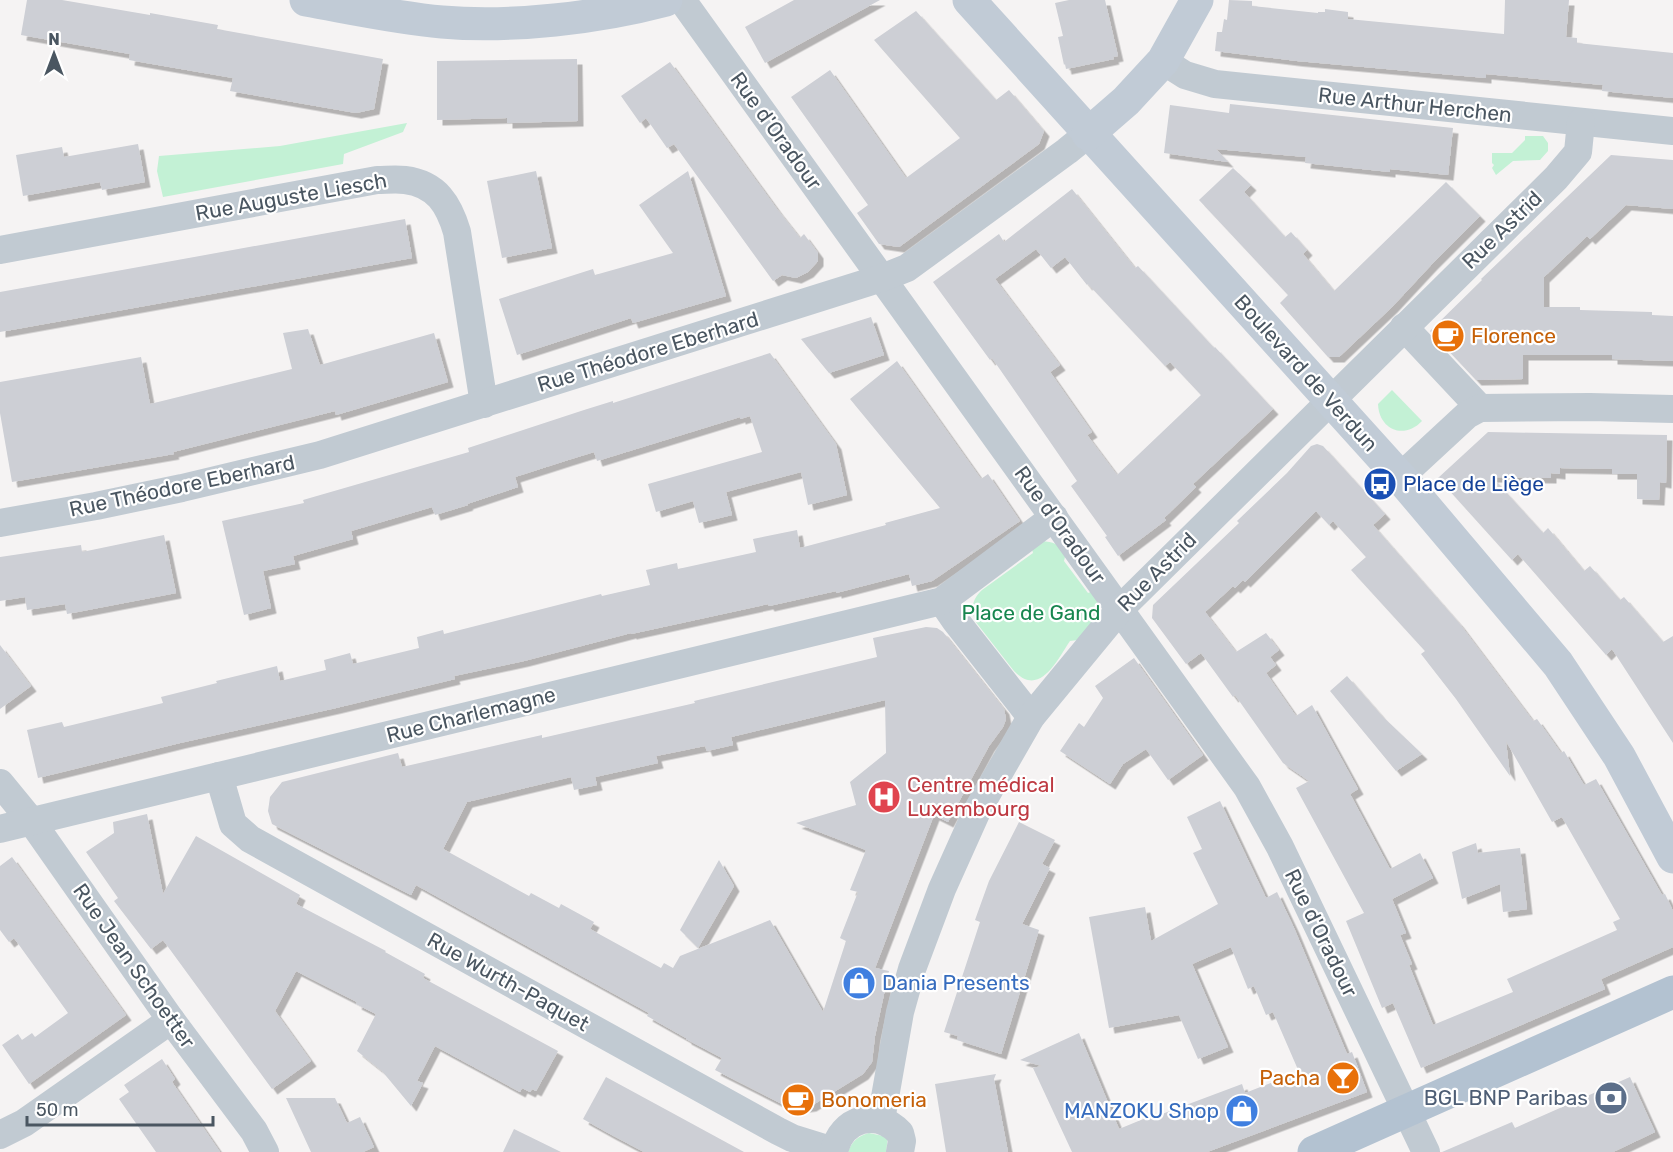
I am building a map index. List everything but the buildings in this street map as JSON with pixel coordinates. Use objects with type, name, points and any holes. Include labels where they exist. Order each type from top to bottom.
[{"type":"main road","points":[[1314,1152],[1673,992]]},
{"type":"street","points":[[306,0],[411,9],[444,22],[487,23],[559,20],[644,6],[666,0]]},
{"type":"street","name":"Rue d'Oradour","points":[[682,0],[1247,787],[1426,1152]]},
{"type":"street","name":"Boulevard de Verdun","points":[[969,0],[1400,477],[1558,664],[1619,756],[1673,857]]},
{"type":"street","name":"Rue Théodore Eberhard","points":[[0,523],[182,488],[320,455],[882,278],[907,268],[1067,151],[1126,101],[1163,61],[1197,0]]},
{"type":"street","name":"Rue Arthur Herchen","points":[[1163,61],[1185,75],[1215,84],[1673,131]]},
{"type":"street","name":"Rue Astrid","points":[[897,1139],[900,1012],[912,969],[942,889],[977,811],[1031,717],[1120,609],[1556,178],[1578,152],[1581,122]]},
{"type":"street","name":"Rue Auguste Liesch","points":[[0,250],[376,180],[405,180],[423,185],[439,195],[451,212],[457,232],[484,404]]},
{"type":"street","points":[[1404,327],[1480,408]]},
{"type":"street","points":[[1400,477],[1467,416],[1480,408],[1673,409]]},
{"type":"street","name":"Rue Charlemagne","points":[[0,829],[942,601],[1054,517]]},
{"type":"street","points":[[942,601],[1031,717]]},
{"type":"street","name":"Rue Wurth-Paquet","points":[[219,776],[233,824],[250,839],[778,1131],[792,1138],[834,1151]]},
{"type":"street","name":"Rue Jean Schoetter","points":[[0,783],[32,822],[171,1020],[254,1131],[265,1152]]},
{"type":"street","points":[[0,1135],[24,1123],[171,1020]]},
{"type":"street","points":[[834,1151],[839,1136],[850,1125],[865,1119],[897,1139]]},
{"type":"green space","points":[[407,123],[403,132],[344,154],[343,164],[163,197],[157,171],[159,156],[280,146]]},
{"type":"green space","points":[[1525,136],[1543,136],[1548,143],[1548,151],[1540,160],[1513,161],[1496,175],[1492,168],[1494,165],[1492,153],[1512,153],[1525,140]]},
{"type":"green space","points":[[1392,390],[1422,421],[1415,427],[1400,431],[1388,426],[1383,420],[1378,404]]},
{"type":"green space","name":"Place de Gand","points":[[1042,541],[1056,544],[1066,553],[1064,561],[1088,593],[1093,591],[1098,598],[1100,612],[1094,623],[1078,640],[1070,641],[1047,673],[1032,680],[1023,678],[1014,671],[975,621],[973,608],[974,600],[982,590],[1033,553],[1032,549]]},
{"type":"green space","points":[[869,1133],[888,1137],[886,1152],[848,1152],[856,1140]]},
{"type":"place","name":"Florence","points":[[1448,336]]},
{"type":"place","name":"Place de Liège","points":[[1380,484]]},
{"type":"place","name":"Centre médical Luxembourg","points":[[884,797]]},
{"type":"place","name":"Dania Presents","points":[[859,983]]},
{"type":"place","name":"Pacha","points":[[1343,1078]]},
{"type":"place","name":"BGL BNP Paribas","points":[[1611,1098]]},
{"type":"place","name":"Bonomeria","points":[[798,1100]]},
{"type":"place","name":"MANZOKU Shop","points":[[1242,1111]]}]
